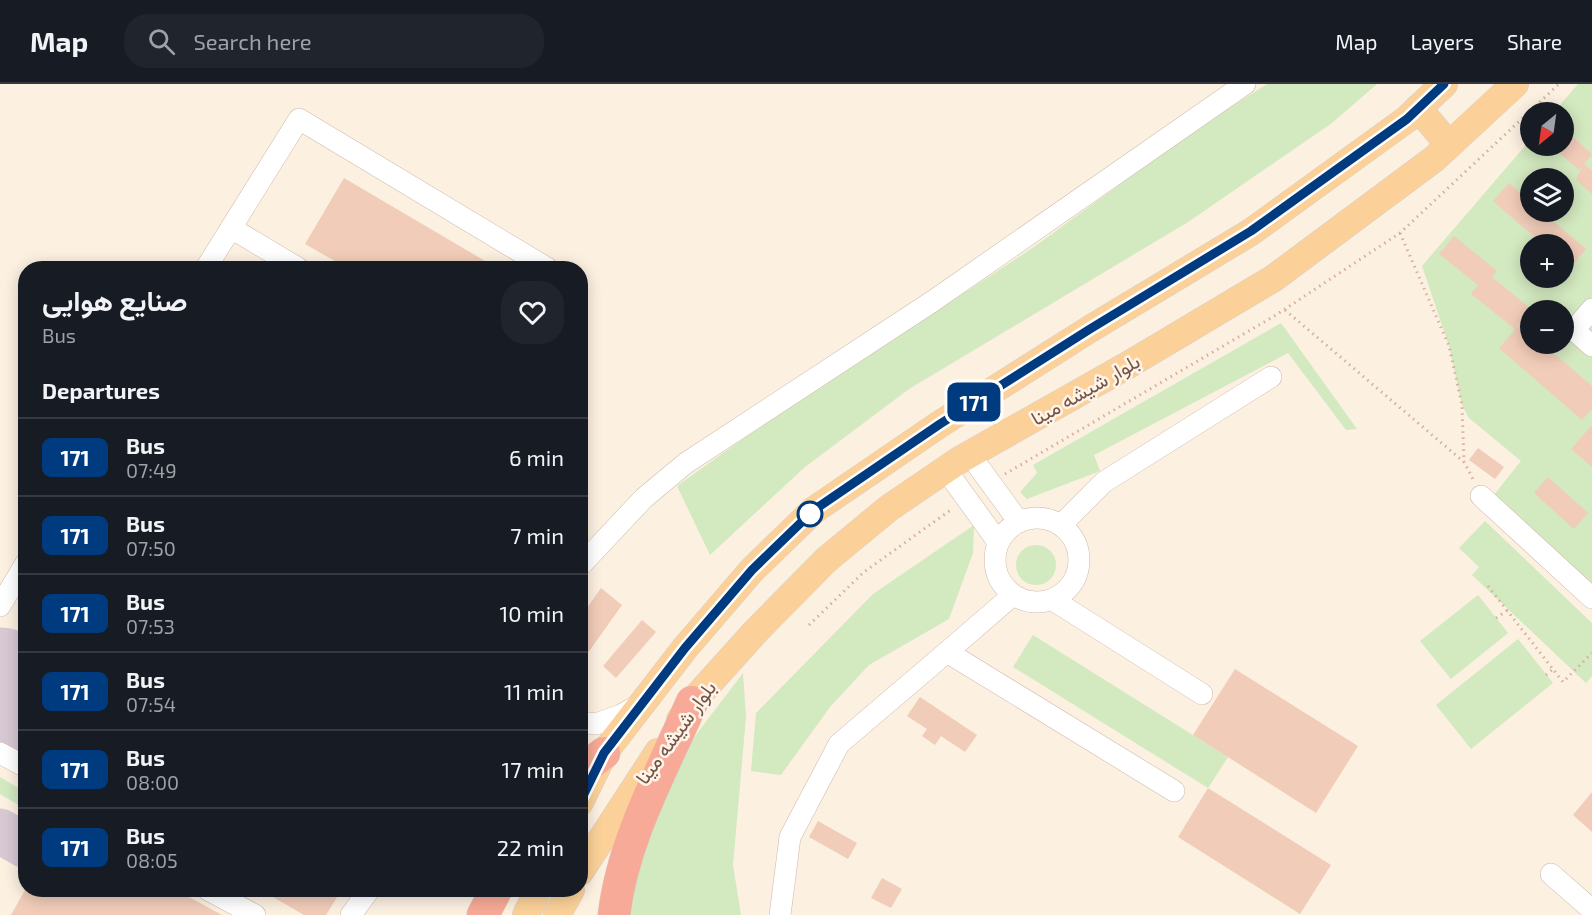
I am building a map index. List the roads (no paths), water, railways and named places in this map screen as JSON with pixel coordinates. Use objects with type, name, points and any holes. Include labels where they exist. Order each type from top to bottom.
[{"type":"highway","points":[[614,915],[629,846],[644,807],[692,702]]},
{"type":"highway","points":[[588,766],[604,753]]},
{"type":"highway","points":[[483,915],[492,897]]},
{"type":"main road","name":"بلوار شیشه مینا","points":[[588,786],[604,753],[685,648],[752,570],[814,510],[940,424],[1251,231],[1407,119],[1444,84]]},
{"type":"main road","name":"بلوار شیشه مینا","points":[[588,859],[692,702],[757,630],[826,560],[889,508],[946,470],[1274,278],[1434,159],[1515,84]]},
{"type":"main road","points":[[1418,108],[1449,145]]},
{"type":"main road","points":[[526,915],[535,897]]},
{"type":"main road","points":[[557,915],[567,897]]},
{"type":"street","points":[[588,558],[644,498],[686,463],[933,301],[1245,84]]},
{"type":"street","points":[[210,261],[299,119],[535,261]]},
{"type":"street","points":[[231,228],[286,261]]},
{"type":"street","points":[[1592,309],[1574,330],[1592,346]]},
{"type":"street","points":[[1061,525],[1104,482],[1270,377]]},
{"type":"street","points":[[970,455],[1019,522]]},
{"type":"street","points":[[946,470],[998,542]]},
{"type":"street","points":[[1481,496],[1592,598]]},
{"type":"street","points":[[1033,518],[1048,519],[1061,525],[1072,535],[1078,547],[1079,572],[1065,594],[1041,603],[1026,601],[1013,595],[1002,585],[996,572],[995,557],[998,542],[1007,530],[1019,522],[1033,518]]},
{"type":"street","points":[[0,606],[18,576]]},
{"type":"street","points":[[780,915],[790,837],[839,744],[1013,595]]},
{"type":"street","points":[[1053,600],[1202,694]]},
{"type":"street","points":[[947,652],[1174,791]]},
{"type":"street","points":[[588,723],[596,724],[621,715],[645,701]]},
{"type":"street","points":[[0,753],[18,763]]},
{"type":"street","points":[[1551,874],[1592,910]]},
{"type":"street","points":[[221,897],[255,915]]},
{"type":"street","points":[[351,915],[364,897]]}]
